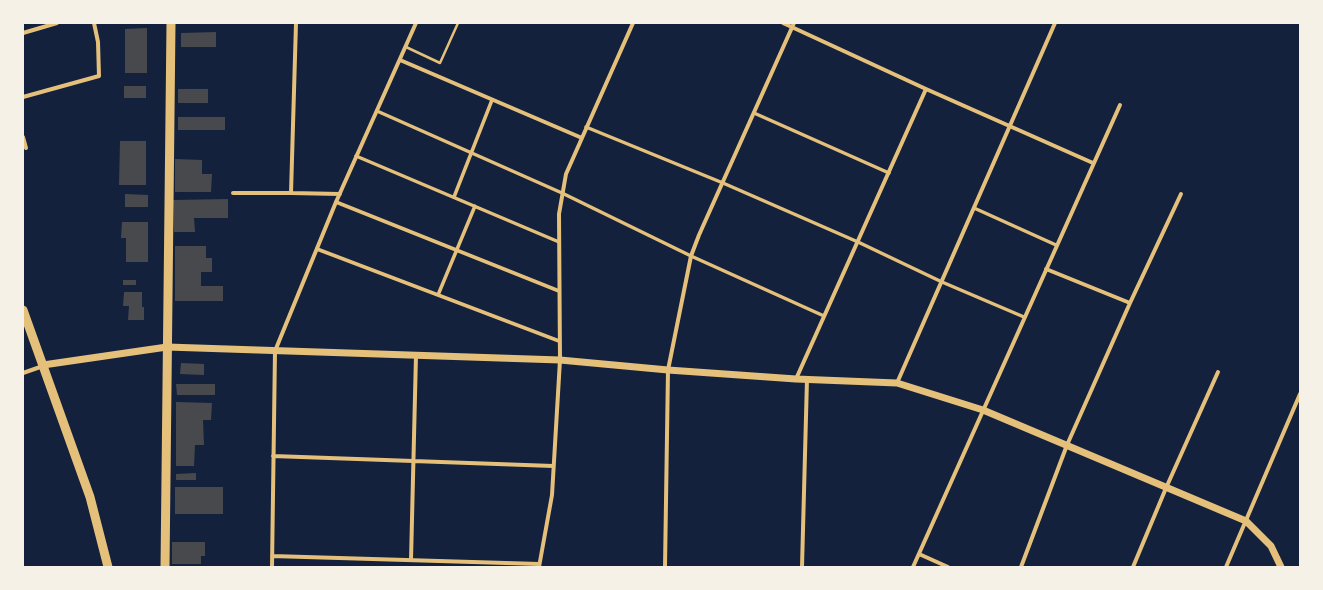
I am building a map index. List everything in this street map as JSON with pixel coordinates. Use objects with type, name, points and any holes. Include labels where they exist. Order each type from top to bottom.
[{"type":"highway","points":[[165,567],[171,23]]},
{"type":"highway","points":[[23,310],[90,497],[108,567]]},
{"type":"street","points":[[23,33],[57,23]]},
{"type":"street","points":[[23,97],[99,76],[98,42],[94,23]]},
{"type":"street","points":[[292,193],[296,23]]},
{"type":"street","points":[[272,567],[275,351],[336,202],[416,23]]},
{"type":"street","points":[[272,556],[411,560],[539,566],[552,495],[560,360],[559,214],[562,193],[566,174],[633,23]]},
{"type":"street","points":[[783,23],[793,25],[926,90],[1093,163]]},
{"type":"street","points":[[897,383],[1055,23]]},
{"type":"street","points":[[665,567],[668,370],[691,256],[699,234],[793,25]]},
{"type":"street","points":[[400,60],[582,138]]},
{"type":"street","points":[[796,379],[926,90]]},
{"type":"street","points":[[454,197],[492,100]]},
{"type":"street","points":[[913,567],[1120,105]]},
{"type":"street","points":[[377,111],[562,193],[691,256],[824,316]]},
{"type":"street","points":[[754,113],[889,173]]},
{"type":"street","points":[[586,127],[723,183],[858,242],[942,282],[1024,317]]},
{"type":"street","points":[[23,137],[26,148]]},
{"type":"street","points":[[356,156],[559,242]]},
{"type":"street","points":[[233,193],[340,194]]},
{"type":"street","points":[[1021,567],[1067,445],[1130,303],[1181,194]]},
{"type":"street","points":[[336,202],[559,291]]},
{"type":"street","points":[[438,295],[475,206]]},
{"type":"street","points":[[974,208],[1056,245]]},
{"type":"street","points":[[317,249],[559,341]]},
{"type":"street","points":[[1046,269],[1130,303]]},
{"type":"street","points":[[23,373],[43,366],[167,347],[560,360],[668,370],[796,379],[897,383],[983,410],[1246,521],[1271,546],[1281,567]]},
{"type":"street","points":[[411,560],[416,355]]},
{"type":"street","points":[[1133,567],[1166,488],[1218,372]]},
{"type":"street","points":[[802,567],[807,379]]},
{"type":"street","points":[[1226,567],[1300,394]]},
{"type":"street","points":[[273,456],[553,466]]},
{"type":"street","points":[[919,554],[948,567]]},
{"type":"lane","points":[[406,47],[440,63],[458,23]]},
{"type":"building","points":[[147,28],[147,73],[125,73],[125,29]]},
{"type":"building","points":[[216,32],[216,47],[181,47],[181,33]]},
{"type":"building","points":[[124,86],[146,86],[146,98],[124,98]]},
{"type":"building","points":[[178,89],[208,89],[208,103],[178,103]]},
{"type":"building","points":[[178,117],[225,117],[225,130],[178,130]]},
{"type":"building","points":[[120,141],[146,141],[146,185],[119,185]]},
{"type":"building","points":[[175,159],[202,160],[202,174],[212,174],[211,192],[175,192]]},
{"type":"building","points":[[125,194],[148,195],[148,207],[125,207]]},
{"type":"building","points":[[228,199],[228,218],[194,218],[195,232],[174,232],[173,200]]},
{"type":"building","points":[[122,222],[148,222],[148,262],[126,262],[126,238],[121,238]]},
{"type":"building","points":[[175,246],[206,246],[206,258],[212,258],[212,272],[201,272],[201,286],[223,286],[223,301],[175,301]]},
{"type":"building","points":[[123,280],[136,280],[136,285],[123,285]]},
{"type":"building","points":[[124,292],[142,292],[144,320],[128,320],[129,306],[123,306]]},
{"type":"building","points":[[181,363],[204,364],[204,375],[180,374]]},
{"type":"building","points":[[176,384],[215,384],[215,395],[177,395]]},
{"type":"building","points":[[176,402],[212,403],[211,420],[203,420],[204,445],[195,445],[194,466],[176,466]]},
{"type":"building","points":[[196,473],[196,480],[176,480],[176,474]]},
{"type":"building","points":[[175,487],[223,487],[223,514],[175,514]]},
{"type":"building","points":[[172,542],[205,542],[205,556],[201,556],[201,564],[172,564]]}]
